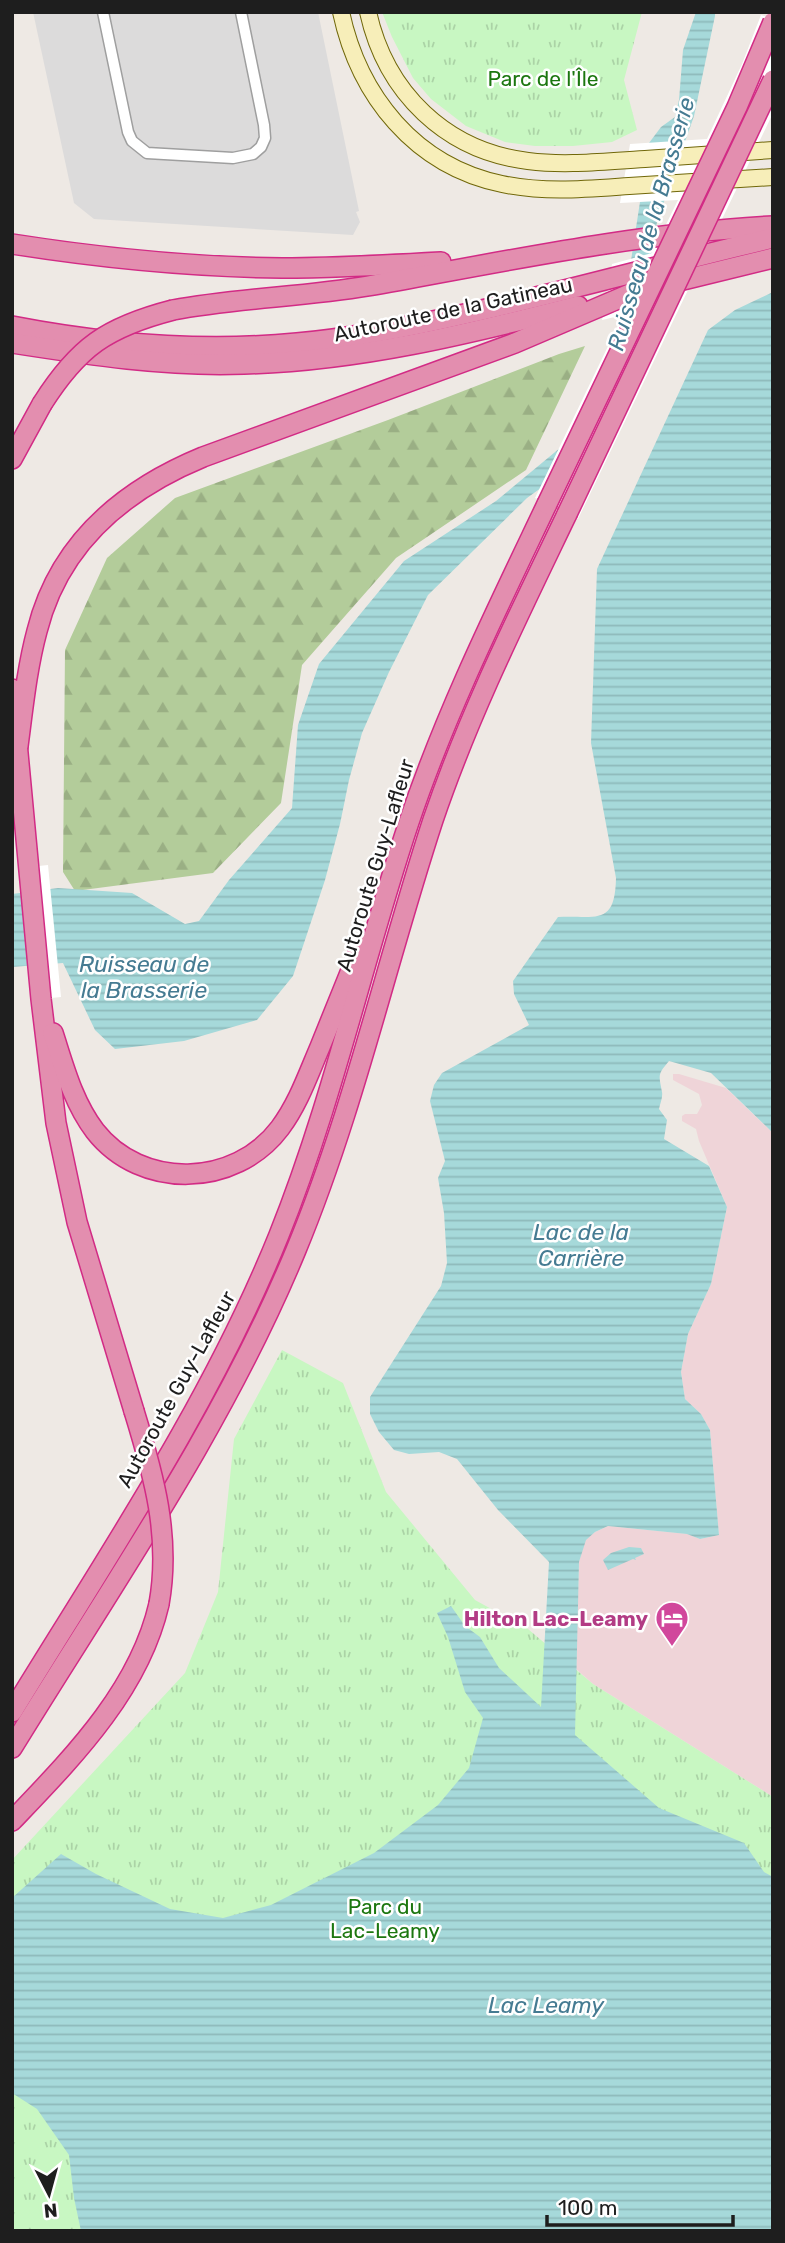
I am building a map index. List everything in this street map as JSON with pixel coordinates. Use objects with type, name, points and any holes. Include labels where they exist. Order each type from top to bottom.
[{"type":"highway","name":"Autoroute Guy-Lafleur","points":[[12,1712],[184,1429],[263,1272],[300,1181],[327,1104],[401,848],[453,707],[483,637],[741,99],[773,22]]},
{"type":"highway","name":"Autoroute Guy-Lafleur","points":[[12,1748],[198,1446],[244,1364],[284,1279],[341,1129],[422,856],[456,756],[500,653],[773,80]]},
{"type":"highway","points":[[12,460],[42,404],[71,364],[96,341],[131,323],[173,310],[365,287],[523,257],[713,229],[773,226]]},
{"type":"highway","name":"Autoroute de la Gatineau","points":[[12,326],[164,345],[216,347],[343,338],[438,320],[773,238]]},
{"type":"highway","points":[[12,244],[125,258],[256,267],[340,268],[523,257]]},
{"type":"highway","name":"Autoroute de la Gatineau","points":[[12,343],[148,362],[242,365],[342,357],[420,344],[773,258]]},
{"type":"highway","points":[[18,746],[36,633],[48,598],[59,574],[79,544],[109,512],[156,479],[203,457],[515,343],[632,293]]},
{"type":"highway","points":[[12,689],[41,999],[56,1123],[85,1249],[152,1472],[163,1527],[164,1569],[159,1604],[144,1652],[125,1686],[66,1763],[12,1821]]},
{"type":"highway","points":[[41,999],[76,1099],[88,1121],[109,1146],[135,1162],[165,1173],[197,1174],[235,1165],[266,1144],[294,1106],[401,848]]},
{"type":"main road","points":[[341,12],[351,51],[374,97],[385,112],[403,131],[435,156],[466,173],[521,188],[572,190],[773,177]]},
{"type":"main road","points":[[368,12],[385,60],[403,93],[444,130],[493,153],[526,161],[586,163],[773,150]]},
{"type":"street","points":[[103,12],[132,141],[147,153],[233,158],[253,153],[261,147],[265,138],[241,12]]},
{"type":"shaded area","points":[[33,12],[318,12],[359,211],[356,212],[360,222],[353,235],[94,219],[74,203]]},
{"type":"shaded area","points":[[673,1074],[726,1088],[773,1133],[773,1797],[593,1684],[576,1669],[579,1562],[585,1540],[608,1526],[688,1534],[700,1539],[719,1535],[710,1430],[701,1414],[685,1399],[681,1372],[688,1334],[711,1284],[727,1207],[696,1129],[682,1121],[685,1114],[697,1114],[702,1105],[699,1094],[673,1080]]},
{"type":"green space","name":"Parc de l'Île","points":[[382,12],[642,12],[624,80],[637,130],[612,142],[535,146],[505,142],[466,126],[431,99],[413,78]]},
{"type":"green space","points":[[585,346],[526,470],[396,558],[302,665],[281,803],[213,873],[75,891],[63,872],[65,650],[107,558],[175,498]]},
{"type":"green space","name":"Lac Leamy","points":[[282,1350],[343,1383],[386,1492],[475,1600],[528,1629],[593,1684],[773,1797],[773,2231],[12,2231],[12,1860],[185,1673],[218,1592],[234,1439]]},
{"type":"water","name":"Ruisseau de la Brasserie","points":[[696,12],[715,12],[715,16],[694,116],[657,222],[637,339],[573,465],[527,498],[428,595],[362,733],[325,880],[293,976],[257,1020],[184,1041],[115,1049],[95,1030],[63,963],[12,967],[12,894],[58,888],[132,893],[185,924],[199,921],[229,880],[292,808],[298,725],[319,664],[404,561],[496,501],[566,443],[621,326],[649,143],[661,127],[675,117],[683,50]]},
{"type":"water","name":"Lac de la Carrière","points":[[773,292],[773,1133],[711,1073],[669,1061],[660,1078],[662,1094],[659,1109],[667,1120],[664,1139],[709,1166],[727,1207],[711,1284],[688,1334],[681,1372],[685,1399],[701,1414],[710,1430],[719,1535],[700,1539],[687,1534],[608,1526],[586,1540],[579,1562],[575,1735],[659,1808],[744,1843],[764,1872],[773,1877],[773,2231],[81,2231],[69,2155],[37,2109],[12,2093],[12,1898],[61,1854],[170,1909],[223,1918],[271,1905],[374,1853],[438,1805],[469,1768],[483,1718],[465,1692],[448,1637],[437,1613],[451,1606],[465,1626],[480,1637],[499,1668],[541,1707],[549,1562],[498,1510],[457,1459],[439,1452],[409,1454],[394,1450],[379,1432],[370,1414],[370,1397],[441,1286],[447,1263],[444,1213],[438,1178],[445,1161],[430,1101],[434,1085],[442,1073],[529,1025],[514,994],[513,981],[558,917],[601,915],[612,904],[615,894],[616,878],[591,743],[597,569],[708,330],[735,310]]},
{"type":"water","points":[[629,1547],[641,1548],[644,1554],[635,1558],[636,1560],[608,1570],[603,1560],[611,1553]]},
{"type":"pier","points":[[761,15],[773,19],[773,113],[578,519],[535,498],[623,315],[602,320],[612,264],[652,253],[678,200],[620,203],[630,144],[707,139],[742,64]]},
{"type":"pier","points":[[48,865],[61,997],[32,1000],[20,868]]},
{"type":"place","name":"Hilton Lac-Leamy","points":[[672,1648]]},
{"type":"park label","name":"Parc du Lac-Leamy","points":[[385,1918]]}]
